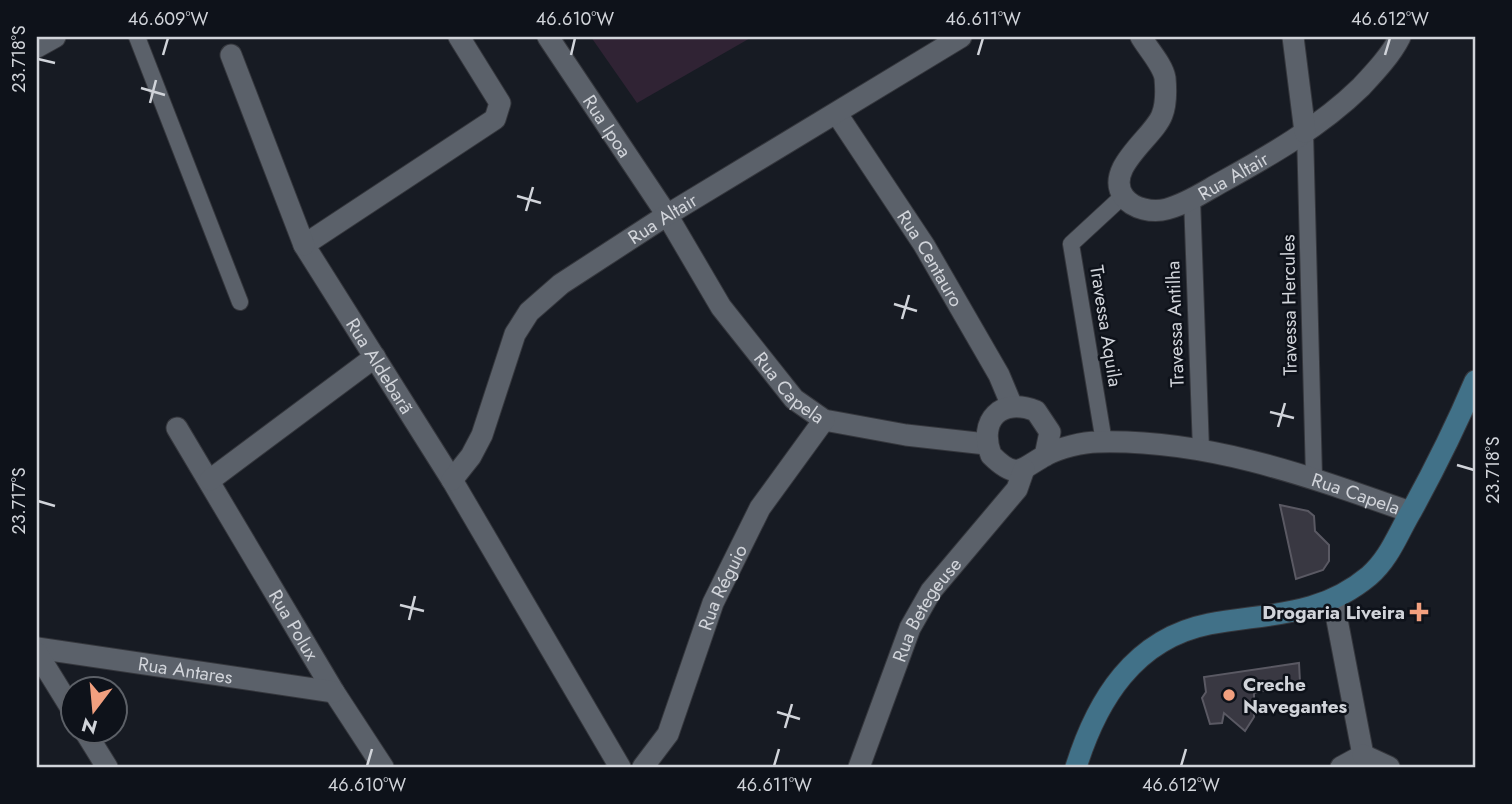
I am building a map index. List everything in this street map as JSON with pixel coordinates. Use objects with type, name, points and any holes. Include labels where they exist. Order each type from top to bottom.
[{"type":"main road","points":[[1076,767],[1095,716],[1122,672],[1161,642],[1207,624],[1294,613],[1333,599],[1369,576],[1394,548],[1410,512],[1439,463],[1475,382]]},
{"type":"street","points":[[37,47],[55,37]]},
{"type":"street","points":[[304,245],[495,119],[500,103],[459,37]]},
{"type":"street","name":"Rua Ipoa","points":[[548,37],[667,215]]},
{"type":"street","name":"Rua Altair","points":[[452,481],[482,435],[514,334],[529,312],[561,284],[667,215],[961,37]]},
{"type":"street","points":[[1123,196],[1119,183],[1123,170],[1130,155],[1162,117],[1165,100],[1165,75],[1141,37]]},
{"type":"street","points":[[1293,37],[1305,132]]},
{"type":"street","name":"Rua Altair","points":[[1123,196],[1135,206],[1151,210],[1167,209],[1192,198],[1305,132],[1360,88],[1394,49],[1400,37]]},
{"type":"street","name":"Rua Aldebarã","points":[[231,55],[304,245],[452,481],[620,767]]},
{"type":"street","name":"Rua Centauro","points":[[837,114],[924,245],[999,376],[1012,406]]},
{"type":"street","name":"Rua Capela","points":[[667,215],[721,306],[794,398],[824,420],[906,435],[986,443]]},
{"type":"street","points":[[210,480],[375,357]]},
{"type":"street","points":[[1012,406],[1036,411],[1045,420],[1050,432],[1045,456],[1035,465],[1024,469],[1011,469],[990,455],[986,431],[991,419],[1012,406]]},
{"type":"street","name":"Rua Réguio","points":[[643,767],[656,755],[668,734],[713,603],[760,508],[824,420]]},
{"type":"street","name":"Rua Capela","points":[[1045,420],[1099,442]]},
{"type":"street","name":"Rua Polux","points":[[177,428],[334,692],[383,767]]},
{"type":"street","name":"Rua Capela","points":[[1045,456],[1099,442],[1175,444],[1314,477],[1410,512]]},
{"type":"street","name":"Rua Betegeuse","points":[[859,767],[910,628],[931,591],[1017,489],[1024,469]]},
{"type":"street","points":[[1333,599],[1363,755]]},
{"type":"street","name":"Rua Antares","points":[[37,648],[334,692]]},
{"type":"street","points":[[37,653],[60,690]]},
{"type":"street","points":[[93,744],[107,767]]},
{"type":"street","points":[[1341,767],[1363,755]]},
{"type":"street","points":[[1363,755],[1389,767]]},
{"type":"lane","points":[[136,37],[240,302]]},
{"type":"lane","name":"Travessa Hercules","points":[[1305,132],[1314,477]]},
{"type":"lane","name":"Travessa Aquila","points":[[1099,442],[1072,244],[1123,196]]},
{"type":"lane","name":"Travessa Antilha","points":[[1192,198],[1201,450]]},
{"type":"shaded area","points":[[591,37],[752,37],[637,103]]},
{"type":"building","points":[[1280,505],[1308,511],[1314,516],[1315,531],[1329,545],[1329,561],[1323,570],[1296,579]]},
{"type":"building","name":"Creche Navegantes","points":[[1299,663],[1300,682],[1254,693],[1254,717],[1245,731],[1224,713],[1222,723],[1210,724],[1202,698],[1206,692],[1204,677]]},
{"type":"place","name":"Drogaria Liveira","points":[[1419,612]]},
{"type":"place","name":"Creche Navegantes","points":[[1229,695]]}]
